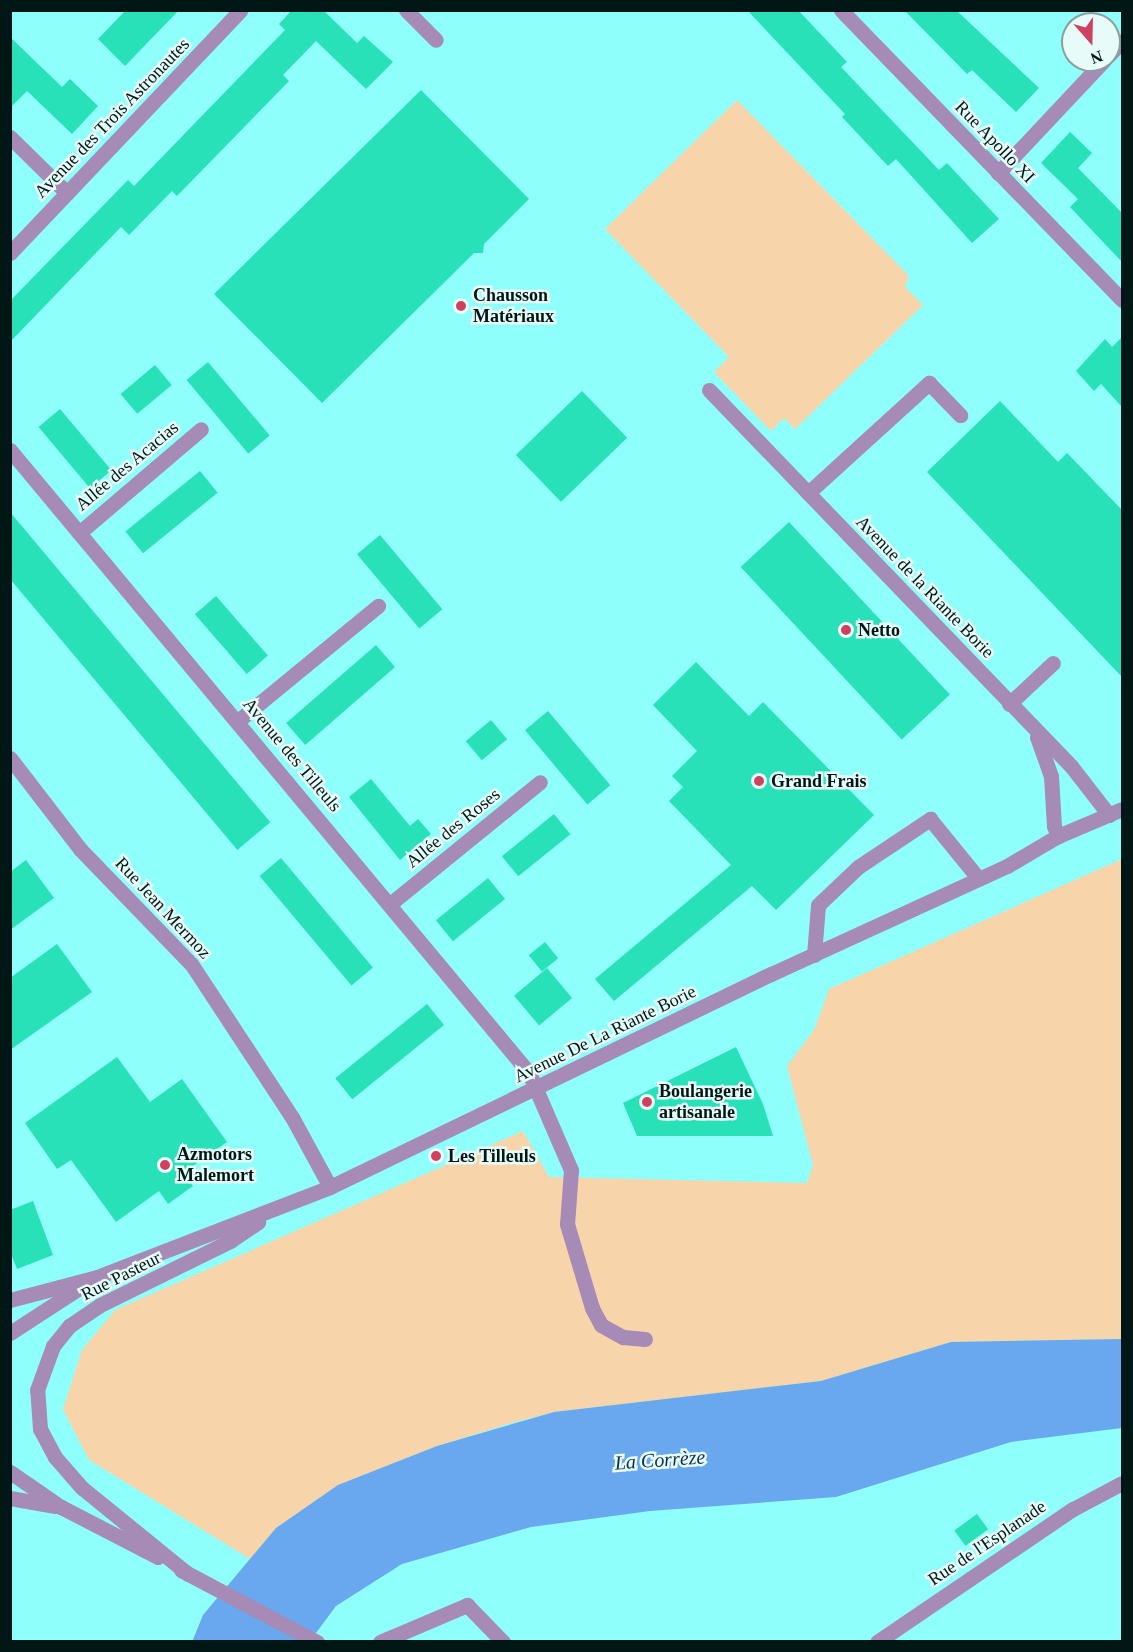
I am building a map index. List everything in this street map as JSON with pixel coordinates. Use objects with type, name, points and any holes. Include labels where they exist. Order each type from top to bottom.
[{"type":"street","name":"Avenue des Trois Astronautes","points":[[10,253],[241,10]]},
{"type":"street","points":[[406,10],[436,40]]},
{"type":"street","name":"Rue Apollo XI","points":[[841,10],[1122,300]]},
{"type":"street","points":[[998,173],[1093,72]]},
{"type":"street","points":[[10,137],[67,193]]},
{"type":"street","points":[[808,493],[929,382],[960,416]]},
{"type":"street","name":"Avenue de la Riante Borie","points":[[709,390],[1009,704],[1116,812]]},
{"type":"street","name":"Allée des Acacias","points":[[79,533],[201,429]]},
{"type":"street","name":"Avenue des Tilleuls","points":[[10,450],[239,720],[518,1059],[537,1089],[571,1170],[567,1224],[592,1308],[601,1325],[623,1337],[645,1339]]},
{"type":"street","points":[[239,720],[378,606]]},
{"type":"street","points":[[1009,704],[1053,663]]},
{"type":"street","points":[[1031,726],[1048,766],[1054,826],[1058,836]]},
{"type":"street","name":"Rue Jean Mermoz","points":[[10,759],[80,849],[192,965],[293,1119],[330,1187]]},
{"type":"street","name":"Allée des Roses","points":[[390,904],[540,782]]},
{"type":"street","name":"Avenue De La Riante Borie","points":[[10,1300],[97,1277],[330,1187],[814,954],[979,879],[1058,836],[1116,812]]},
{"type":"street","points":[[814,954],[818,905],[858,867],[930,819],[979,879]]},
{"type":"street","name":"Rue Pasteur","points":[[188,1574],[82,1488],[55,1457],[40,1429],[37,1390],[42,1369],[69,1326],[100,1305],[230,1241],[280,1207]]},
{"type":"street","name":"Avenue De La Riante Borie","points":[[10,1333],[97,1277]]},
{"type":"street","name":"Rue Pasteur","points":[[10,1472],[61,1507],[317,1641]]},
{"type":"street","name":"Rue de l'Esplanade","points":[[877,1641],[1073,1509],[1122,1483]]},
{"type":"street","name":"Rue Pasteur","points":[[10,1498],[61,1507]]},
{"type":"street","points":[[380,1641],[467,1605],[503,1641]]},
{"type":"shaded area","points":[[737,100],[909,276],[905,287],[923,305],[795,429],[784,418],[771,431],[714,372],[729,357],[605,229]]},
{"type":"shaded area","points":[[1122,859],[1122,1339],[951,1342],[821,1381],[554,1412],[437,1446],[338,1485],[276,1528],[250,1559],[89,1460],[63,1409],[82,1350],[115,1310],[523,1131],[549,1177],[807,1183],[813,1165],[787,1066],[814,1030],[829,989]]},
{"type":"water","name":"La Corrèze","points":[[1122,1339],[1122,1428],[1011,1442],[836,1497],[650,1511],[531,1527],[402,1564],[336,1606],[310,1641],[192,1642],[203,1615],[276,1528],[338,1485],[437,1446],[554,1412],[821,1381],[951,1342]]},
{"type":"building","points":[[126,10],[179,10],[125,66],[98,39]]},
{"type":"building","points":[[292,10],[323,10],[357,43],[364,36],[393,62],[366,89],[316,41],[283,75],[289,81],[177,196],[172,191],[129,235],[121,227],[10,342],[10,301],[128,180],[134,186],[285,30],[279,24]]},
{"type":"building","points":[[747,10],[798,10],[847,62],[841,67],[939,170],[947,163],[999,219],[972,243],[896,159],[888,166],[842,117],[845,114]]},
{"type":"building","points":[[904,10],[956,10],[1039,88],[1016,112],[972,70],[967,74]]},
{"type":"building","points":[[10,37],[62,87],[70,79],[98,106],[72,134],[27,91],[10,108]]},
{"type":"building","points":[[421,90],[529,199],[484,244],[483,253],[474,253],[322,403],[214,294]]},
{"type":"building","points":[[1070,132],[1092,153],[1078,168],[1122,213],[1122,262],[1070,207],[1078,199],[1041,163]]},
{"type":"building","points":[[1122,337],[1122,407],[1101,384],[1094,391],[1076,371],[1105,339],[1112,347]]},
{"type":"building","points":[[208,362],[270,436],[248,454],[187,380]]},
{"type":"building","points":[[155,365],[172,385],[137,414],[121,394]]},
{"type":"building","points":[[582,391],[627,438],[561,502],[516,455]]},
{"type":"building","points":[[1000,401],[1058,462],[1067,453],[1122,510],[1122,677],[927,472]]},
{"type":"building","points":[[60,409],[111,470],[90,488],[39,427]]},
{"type":"building","points":[[200,471],[218,493],[143,553],[125,531]]},
{"type":"building","points":[[10,512],[270,822],[237,850],[10,579]]},
{"type":"building","name":"Netto","points":[[789,522],[950,695],[902,740],[741,567]]},
{"type":"building","points":[[380,535],[442,609],[419,629],[357,554]]},
{"type":"building","points":[[216,596],[268,656],[247,674],[195,614]]},
{"type":"building","points":[[376,645],[395,667],[305,745],[286,723]]},
{"type":"building","name":"Grand Frais","points":[[696,662],[749,716],[763,702],[874,815],[776,910],[752,886],[614,1001],[595,979],[731,865],[669,801],[683,787],[672,776],[697,751],[653,705]]},
{"type":"building","points":[[548,711],[610,785],[587,805],[525,730]]},
{"type":"building","points":[[491,720],[507,739],[482,760],[466,741]]},
{"type":"building","points":[[371,779],[410,826],[418,819],[431,834],[400,860],[349,797]]},
{"type":"building","points":[[554,814],[570,834],[518,876],[502,856]]},
{"type":"building","points":[[281,858],[373,968],[351,986],[260,876]]},
{"type":"building","points":[[26,860],[54,898],[10,930],[10,872]]},
{"type":"building","points":[[488,878],[505,899],[453,941],[436,920]]},
{"type":"building","points":[[545,942],[558,958],[542,972],[529,955]]},
{"type":"building","points":[[57,944],[92,992],[10,1050],[10,978]]},
{"type":"building","points":[[547,968],[572,998],[539,1026],[514,996]]},
{"type":"building","points":[[427,1004],[444,1025],[352,1099],[335,1078]]},
{"type":"building","points":[[736,1047],[763,1104],[773,1136],[637,1136],[623,1103]]},
{"type":"building","points":[[117,1057],[150,1102],[182,1079],[227,1142],[183,1173],[193,1186],[168,1204],[159,1191],[116,1222],[71,1160],[57,1169],[25,1123]]},
{"type":"building","points":[[33,1201],[53,1255],[17,1269],[10,1252],[10,1210]]},
{"type":"building","points":[[977,1514],[988,1529],[966,1546],[954,1530]]},
{"type":"place","name":"Chausson Matériaux","points":[[461,306]]},
{"type":"place","name":"Netto","points":[[846,630]]},
{"type":"place","name":"Grand Frais","points":[[759,781]]},
{"type":"place","name":"Boulangerie artisanale","points":[[647,1102]]},
{"type":"place","name":"Les Tilleuls","points":[[436,1156]]},
{"type":"place","name":"Azmotors Malemort","points":[[165,1165]]}]
